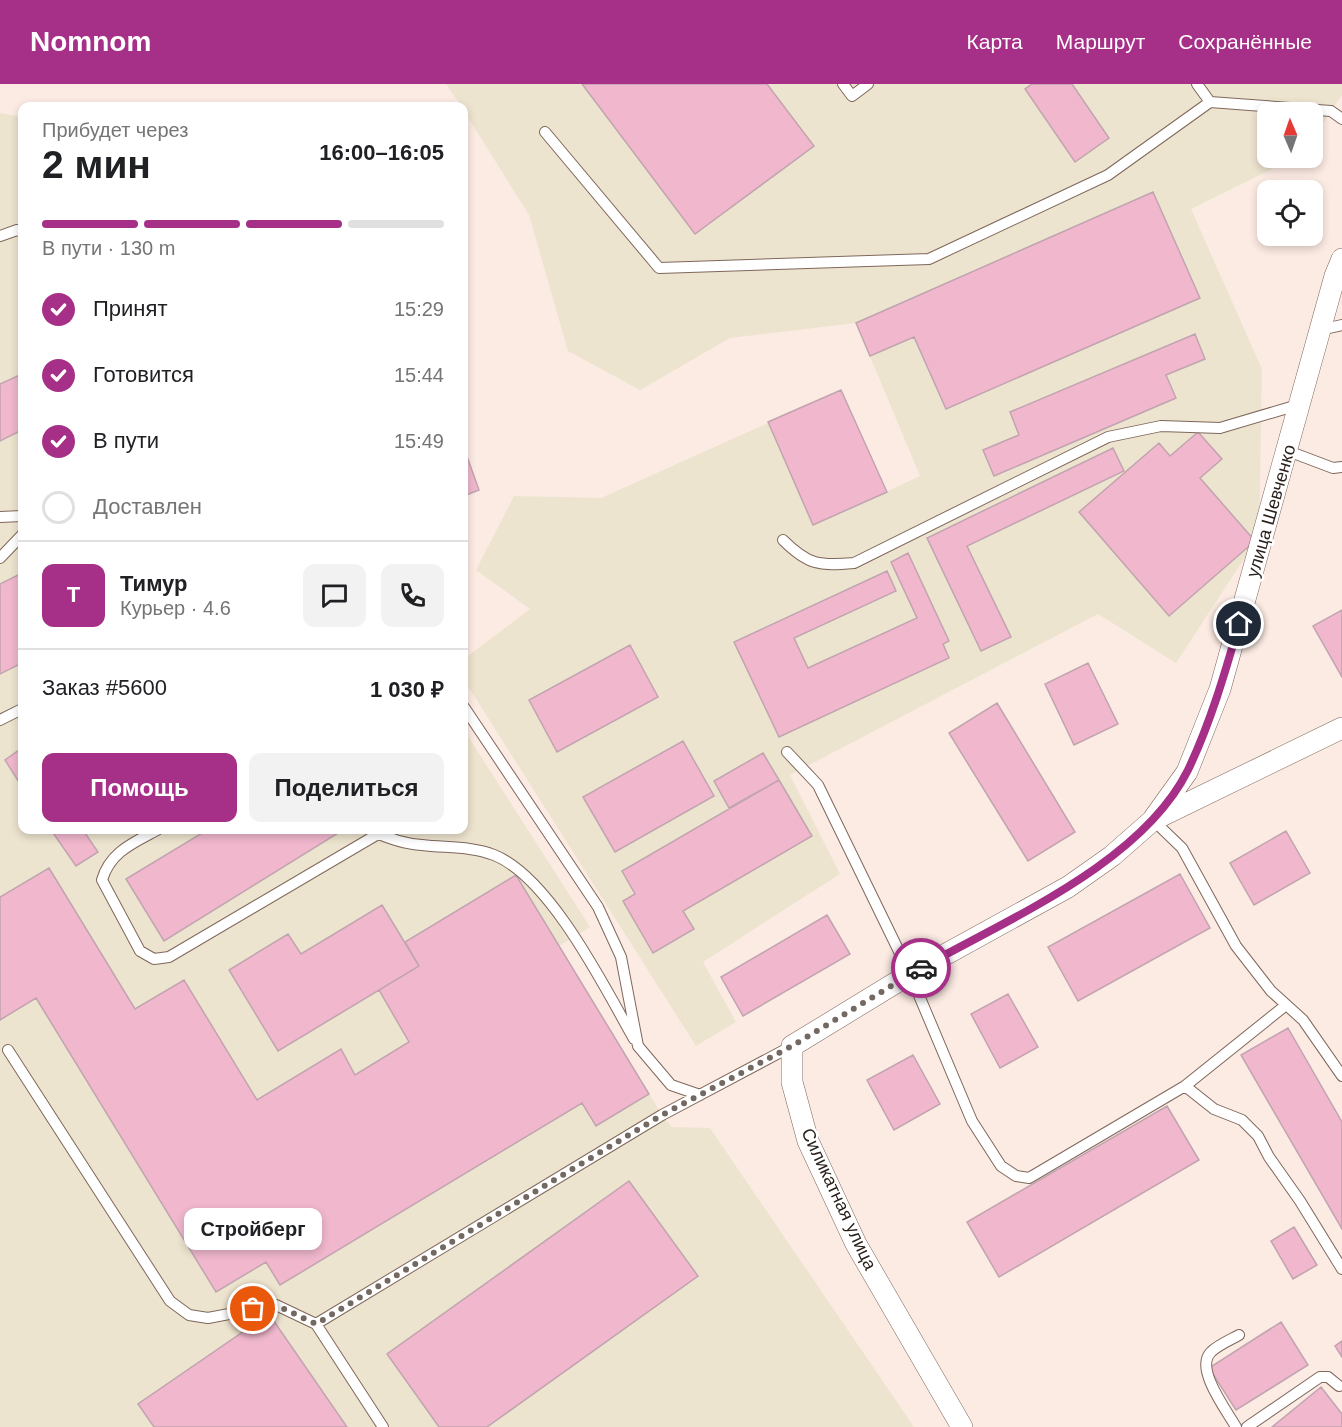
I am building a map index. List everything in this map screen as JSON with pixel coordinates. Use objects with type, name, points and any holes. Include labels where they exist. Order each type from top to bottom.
[{"type":"street","name":"улица Шевченко","points":[[1153,820],[1187,772],[1220,689],[1342,259]]},
{"type":"street","points":[[792,1046],[910,974],[1068,887],[1112,856],[1153,820],[1342,728]]},
{"type":"street","name":"Силикатная улица","points":[[792,1046],[792,1082],[808,1141],[856,1244],[962,1427]]},
{"type":"lane","points":[[843,84],[852,96],[868,84]]},
{"type":"lane","points":[[1197,84],[1210,102]]},
{"type":"lane","points":[[545,132],[659,268],[929,259],[1108,175],[1210,102],[1331,111],[1342,119]]},
{"type":"lane","points":[[0,236],[18,230]]},
{"type":"lane","points":[[1320,330],[1342,326]]},
{"type":"lane","points":[[783,540],[800,557],[822,566],[854,563],[1108,437],[1161,426],[1220,428],[1301,404]]},
{"type":"lane","points":[[1288,451],[1333,468],[1342,467]]},
{"type":"lane","points":[[0,517],[18,516]]},
{"type":"lane","points":[[0,558],[18,539]]},
{"type":"lane","points":[[0,720],[18,711]]},
{"type":"lane","points":[[468,713],[598,907],[621,957],[638,1046]]},
{"type":"lane","points":[[787,752],[818,785],[910,974],[972,1121],[1001,1166],[1016,1176],[1029,1178],[1185,1086],[1286,1005]]},
{"type":"lane","points":[[1153,820],[1182,848],[1236,946],[1271,991],[1303,1020],[1342,1076]]},
{"type":"lane","points":[[150,834],[122,849],[107,864],[102,880],[140,951],[154,959],[168,957],[371,834]]},
{"type":"lane","points":[[378,834],[388,839],[421,845],[460,846],[496,855],[526,876],[575,936],[638,1046],[672,1085],[700,1095]]},
{"type":"lane","points":[[316,1324],[662,1115],[792,1046]]},
{"type":"lane","points":[[8,1050],[170,1301],[189,1315],[207,1318],[276,1305],[316,1324],[383,1427]]},
{"type":"lane","points":[[1185,1086],[1214,1109],[1242,1120],[1258,1136],[1269,1157],[1300,1201],[1342,1269]]},
{"type":"lane","points":[[1236,1427],[1206,1374],[1205,1363],[1210,1353],[1239,1335]]},
{"type":"lane","points":[[1247,1427],[1320,1377],[1328,1377],[1339,1386]]},
{"type":"shaded area","points":[[446,84],[1342,84],[1342,95],[1323,123],[1323,102],[1257,102],[1257,168],[1274,168],[1191,209],[1262,369],[1259,536],[1176,663],[1098,614],[790,775],[840,874],[703,962],[736,1022],[696,1046],[468,686],[468,656],[530,609],[476,570],[514,496],[601,498],[841,390],[886,492],[920,476],[856,323],[730,338],[640,390],[568,351],[529,215],[468,117],[468,102],[458,102]]},
{"type":"shaded area","points":[[0,113],[18,116],[18,834],[468,834],[468,736],[590,927],[559,946],[662,1115],[672,1127],[710,1128],[914,1427],[0,1427]]},
{"type":"building","points":[[582,84],[767,84],[814,146],[695,234]]},
{"type":"building","points":[[1032,84],[1072,84],[1109,138],[1075,162],[1025,89]]},
{"type":"building","points":[[1153,192],[1200,298],[946,409],[914,337],[870,356],[856,323]]},
{"type":"building","points":[[1195,334],[1205,359],[1166,375],[1176,398],[994,476],[983,450],[1019,435],[1010,412]]},
{"type":"building","points":[[18,376],[18,432],[0,441],[0,384]]},
{"type":"building","points":[[841,390],[887,492],[813,525],[768,422]]},
{"type":"building","points":[[1198,432],[1222,459],[1200,478],[1255,541],[1169,616],[1079,512],[1159,443],[1170,456]]},
{"type":"building","points":[[1113,448],[1124,471],[967,546],[1011,637],[981,651],[927,538]]},
{"type":"building","points":[[468,459],[479,490],[468,494]]},
{"type":"building","points":[[908,553],[949,641],[943,644],[949,658],[779,737],[734,642],[887,571],[896,591],[794,638],[808,668],[917,618],[891,562]]},
{"type":"building","points":[[18,575],[18,665],[0,674],[0,584]]},
{"type":"building","points":[[1342,610],[1342,677],[1313,626]]},
{"type":"building","points":[[630,645],[658,697],[557,752],[529,700]]},
{"type":"building","points":[[1088,663],[1118,724],[1074,745],[1045,684]]},
{"type":"building","points":[[997,703],[1075,832],[1028,861],[949,733]]},
{"type":"building","points":[[683,741],[714,796],[615,852],[583,797]]},
{"type":"building","points":[[18,751],[18,781],[5,760]]},
{"type":"building","points":[[763,753],[779,780],[729,808],[714,781]]},
{"type":"building","points":[[779,780],[812,836],[683,911],[694,929],[653,953],[623,901],[635,894],[622,871]]},
{"type":"building","points":[[1286,831],[1310,873],[1254,905],[1230,863]]},
{"type":"building","points":[[54,834],[86,834],[98,852],[76,866]]},
{"type":"building","points":[[200,834],[337,834],[164,941],[126,879]]},
{"type":"building","points":[[49,868],[135,1009],[184,980],[257,1100],[341,1049],[355,1075],[409,1042],[379,990],[419,966],[405,942],[516,875],[649,1094],[596,1126],[582,1103],[280,1285],[266,1262],[216,1292],[36,998],[0,1020],[0,897]]},
{"type":"building","points":[[1180,874],[1210,928],[1078,1001],[1048,947]]},
{"type":"building","points":[[382,905],[419,966],[278,1051],[229,970],[288,934],[301,954]]},
{"type":"building","points":[[827,915],[850,954],[743,1016],[721,977]]},
{"type":"building","points":[[1008,994],[1038,1047],[1000,1068],[971,1014]]},
{"type":"building","points":[[1288,1028],[1342,1122],[1342,1229],[1241,1055]]},
{"type":"building","points":[[913,1055],[940,1104],[894,1130],[867,1080]]},
{"type":"building","points":[[1167,1106],[1199,1160],[999,1277],[967,1222]]},
{"type":"building","points":[[629,1181],[698,1276],[487,1427],[439,1427],[387,1354]]},
{"type":"building","points":[[1294,1227],[1317,1265],[1293,1279],[1271,1241]]},
{"type":"building","points":[[269,1314],[347,1427],[154,1427],[138,1404]]},
{"type":"building","points":[[1281,1322],[1308,1365],[1236,1410],[1209,1368]]},
{"type":"building","points":[[1342,1341],[1342,1357],[1335,1346]]},
{"type":"building","points":[[1321,1387],[1342,1414],[1342,1427],[1272,1427]]},
{"type":"way so far","points":[[253,1309],[276,1305],[316,1324],[662,1115],[792,1046],[921,968]]},
{"type":"place","name":"Стройберг","points":[[253,1309]]},
{"type":"route","points":[[921,968],[1068,887],[1112,856],[1153,820],[1187,772],[1220,689],[1239,624]]}]
